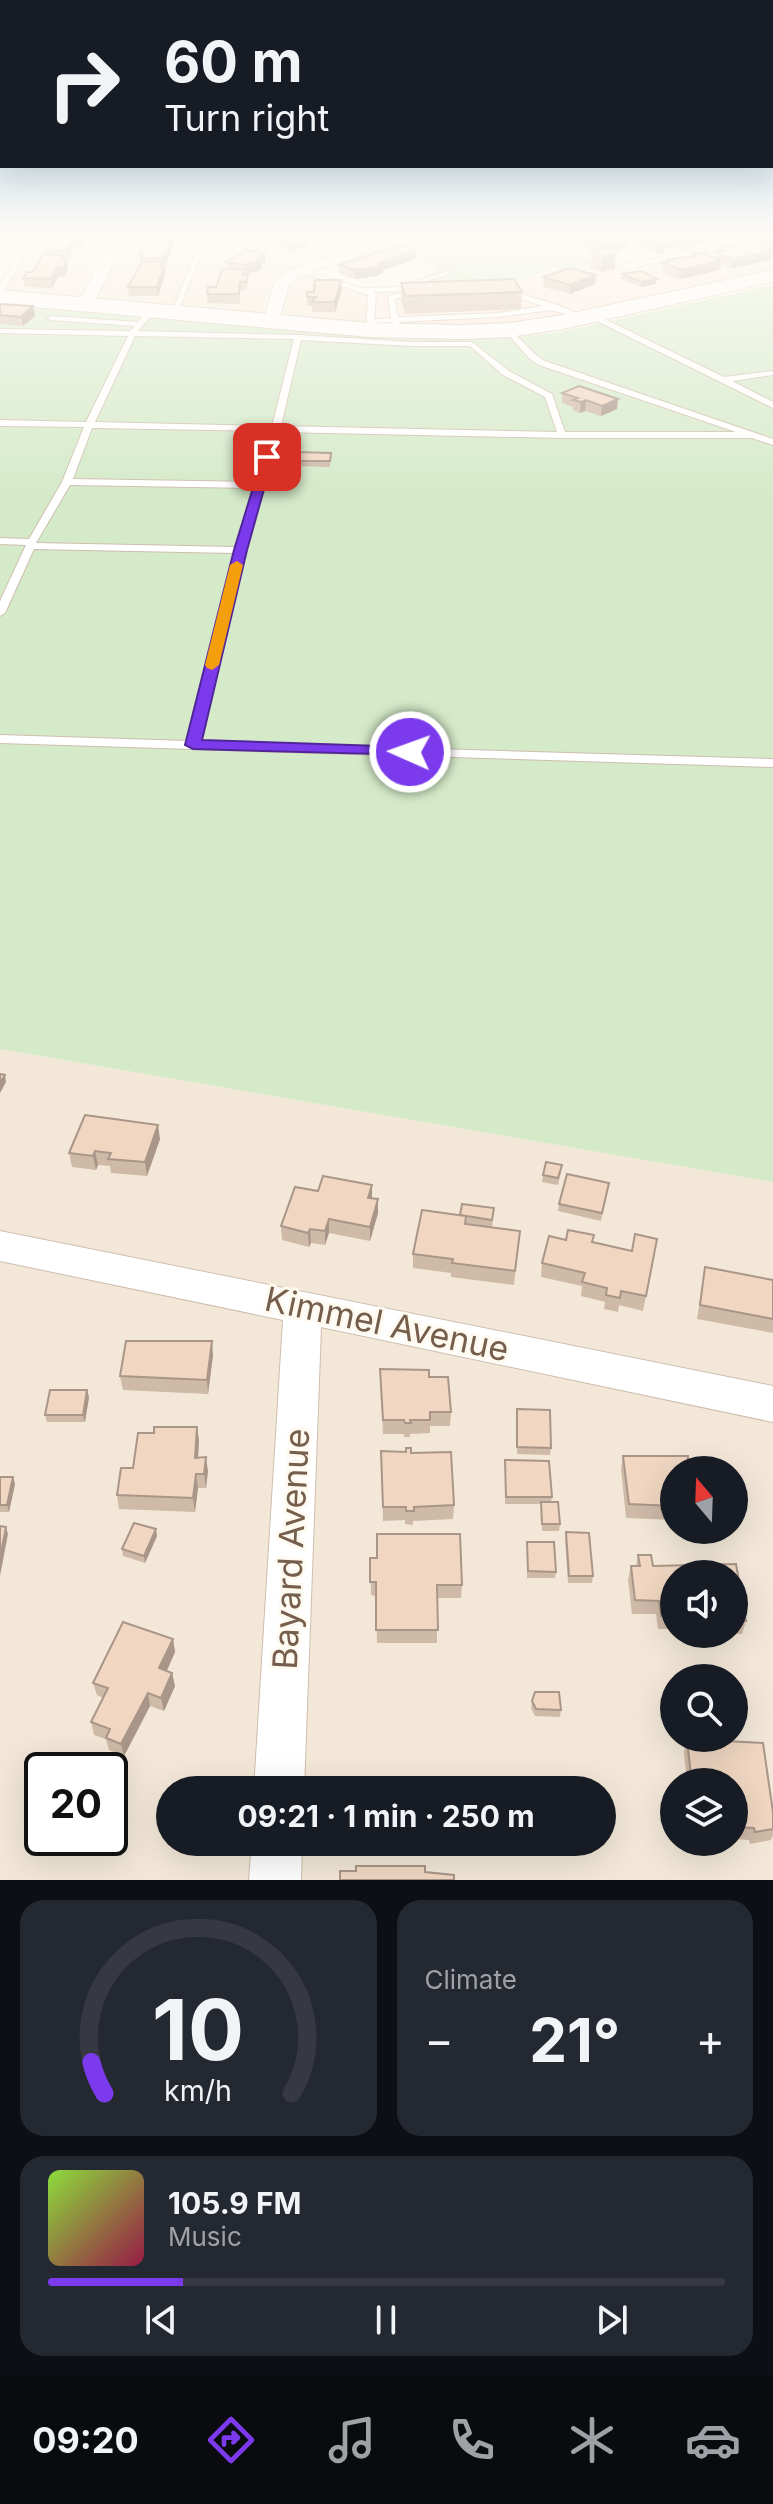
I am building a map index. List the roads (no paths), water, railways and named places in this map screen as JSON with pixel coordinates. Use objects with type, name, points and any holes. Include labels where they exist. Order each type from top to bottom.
[{"type":"street","points":[[345,325],[396,325],[467,338],[541,325]]},
{"type":"street","name":"Kimmel Avenue","points":[[0,1246],[773,1404]]},
{"type":"street","name":"Bayard Avenue","points":[[280,1776],[303,1307]]},
{"type":"street","points":[[275,1880],[276,1856]]},
{"type":"lane","points":[[0,613],[31,544],[67,482],[89,425],[133,333],[144,325]]},
{"type":"lane","points":[[605,325],[770,403]]},
{"type":"lane","points":[[509,330],[542,363],[773,442]]},
{"type":"lane","points":[[0,331],[298,337],[412,344],[467,338],[506,373],[549,396],[562,435]]},
{"type":"lane","points":[[193,745],[240,550],[276,429],[298,337]]},
{"type":"lane","points":[[723,380],[773,373]]},
{"type":"lane","points":[[0,423],[562,435],[752,435]]},
{"type":"lane","points":[[67,482],[259,485]]},
{"type":"lane","points":[[0,541],[240,550]]},
{"type":"lane","points":[[0,739],[773,763]]}]
